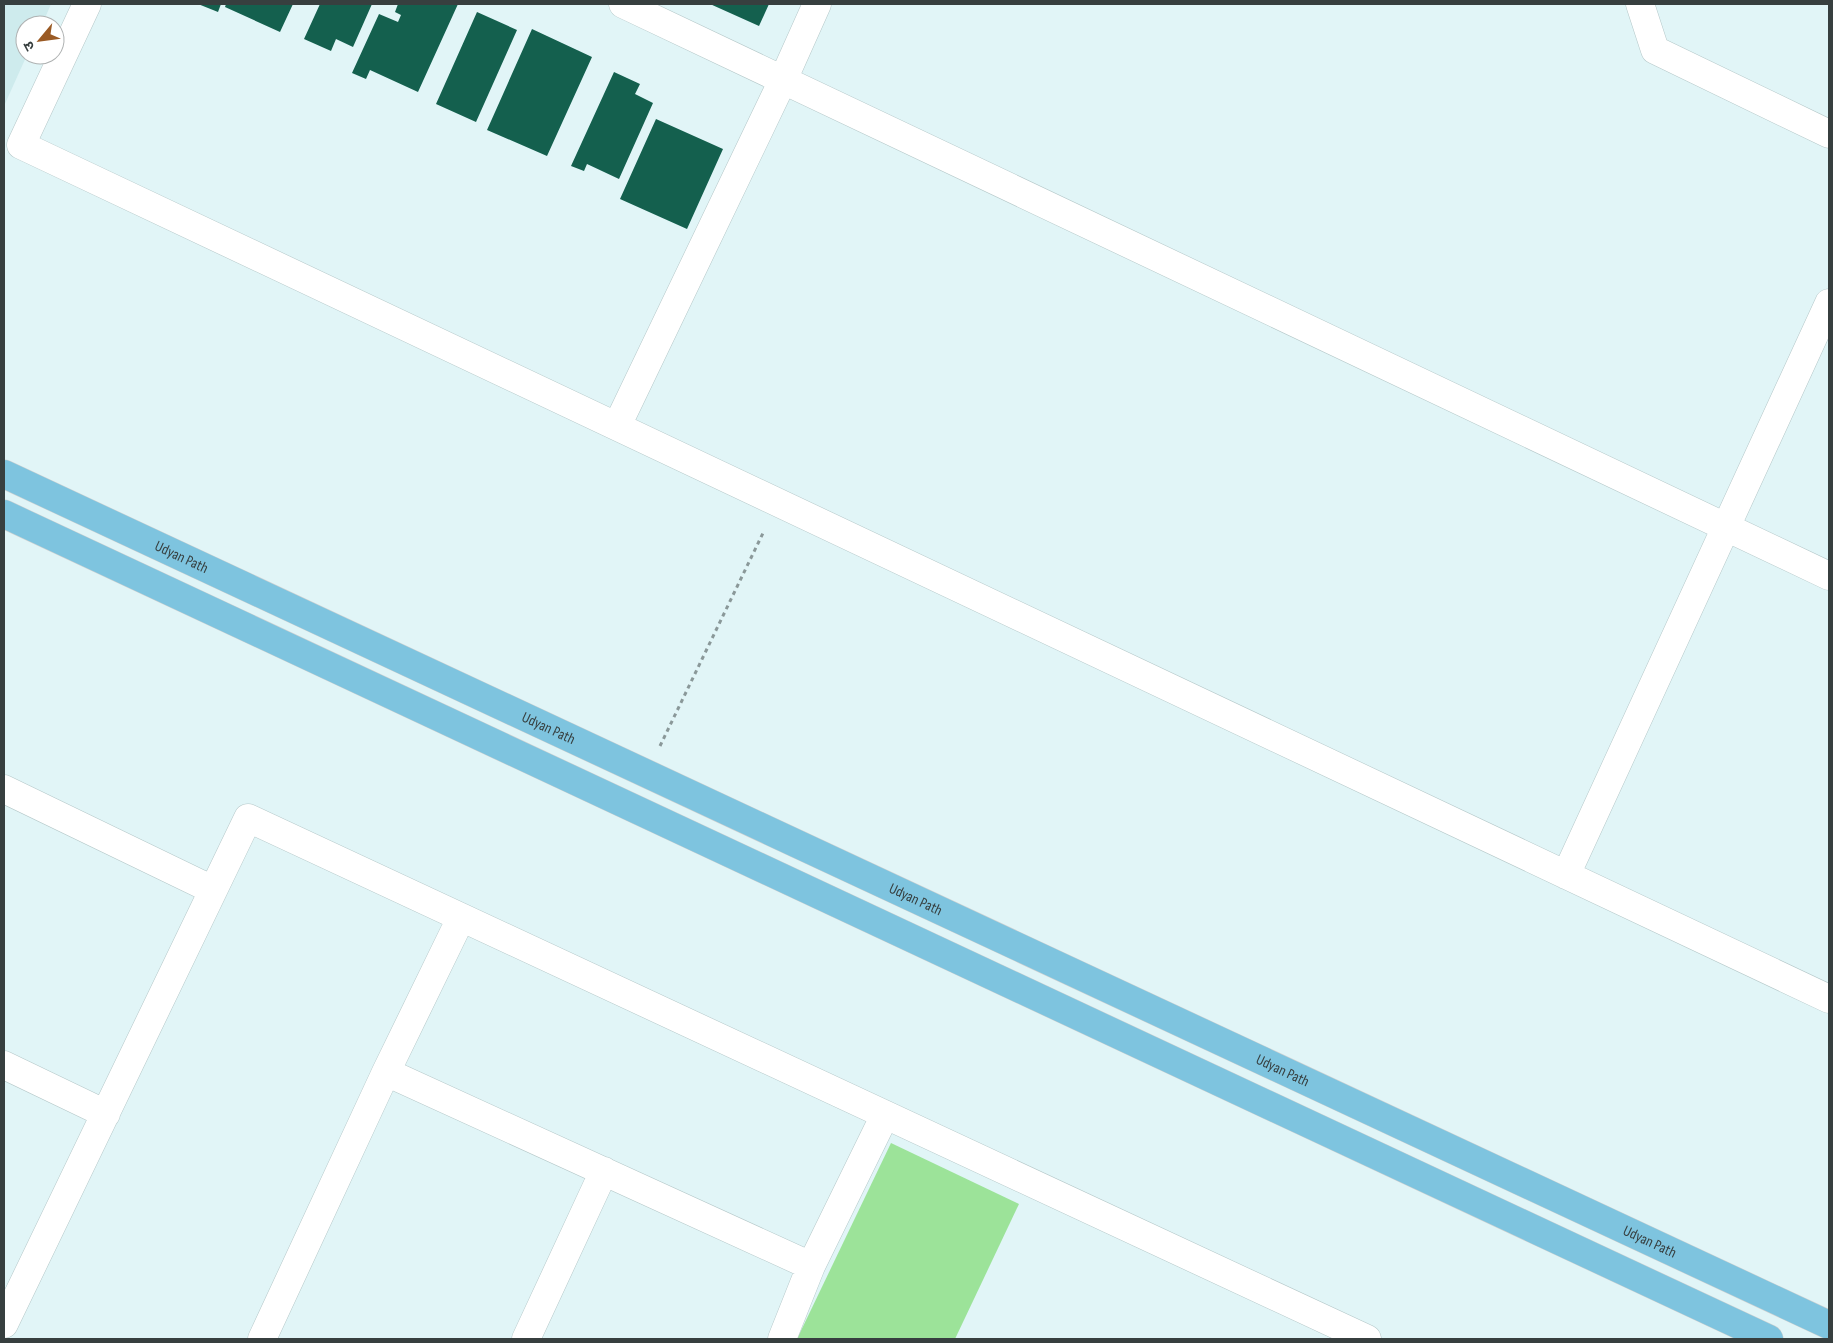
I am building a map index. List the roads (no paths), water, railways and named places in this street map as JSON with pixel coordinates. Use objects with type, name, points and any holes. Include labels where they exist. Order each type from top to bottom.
[{"type":"main road","name":"Udyan Path","points":[[4,474],[1829,1325]]},
{"type":"main road","points":[[4,514],[1769,1339]]},
{"type":"street","points":[[87,4],[21,145],[1829,999]]},
{"type":"street","points":[[623,4],[1829,576]]},
{"type":"street","points":[[617,426],[784,80],[817,4]]},
{"type":"street","points":[[1640,4],[1655,50],[1829,134]]},
{"type":"street","points":[[1566,875],[1829,303]]},
{"type":"street","points":[[4,789],[213,890]]},
{"type":"street","points":[[4,1324],[248,818],[1367,1339]]},
{"type":"street","points":[[262,1339],[386,1072],[461,918]]},
{"type":"street","points":[[4,1065],[106,1114]]},
{"type":"street","points":[[386,1072],[811,1266]]},
{"type":"street","points":[[782,1339],[811,1266],[885,1114]]},
{"type":"street","points":[[526,1339],[604,1171]]}]
